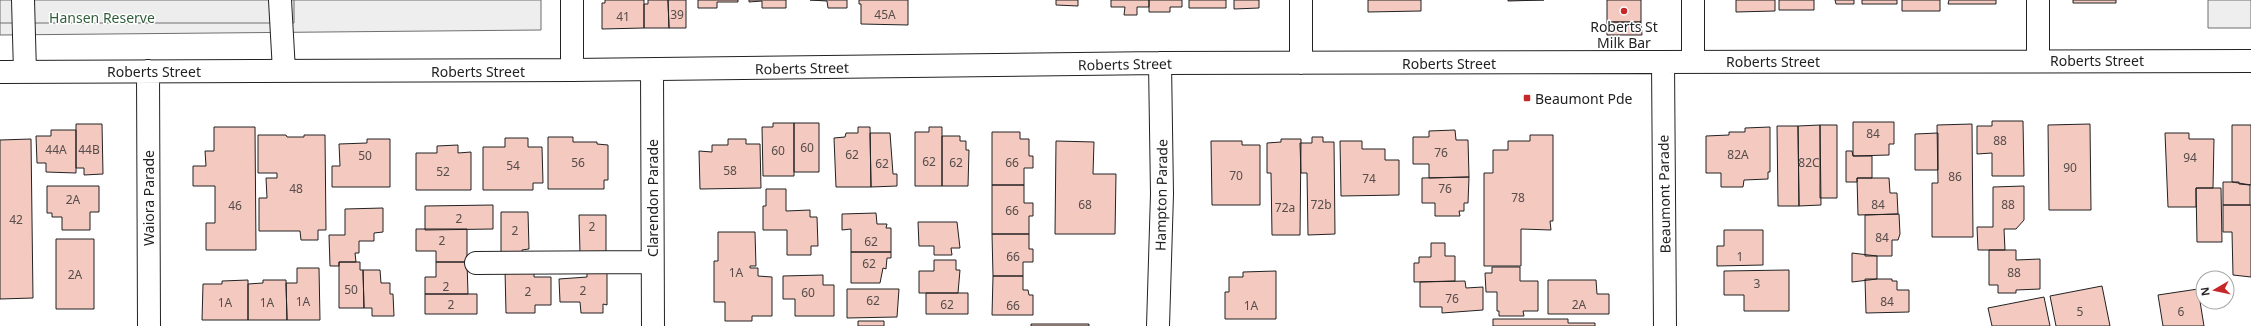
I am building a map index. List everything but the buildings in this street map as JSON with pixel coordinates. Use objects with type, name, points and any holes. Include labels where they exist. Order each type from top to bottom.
[{"type":"street","points":[[23,0],[25,72]]},
{"type":"street","points":[[280,0],[284,71]]},
{"type":"street","points":[[572,0],[572,70]]},
{"type":"street","points":[[1301,0],[1301,63]]},
{"type":"street","points":[[1693,0],[1693,62]]},
{"type":"street","points":[[2038,0],[2038,60]]},
{"type":"street","name":"Roberts Street","points":[[0,72],[652,70],[1160,63],[2038,60],[2251,61]]},
{"type":"street","name":"Beaumont Parade","points":[[1662,62],[1665,326]]},
{"type":"street","name":"Hampton Parade","points":[[1158,326],[1162,194],[1160,63]]},
{"type":"street","name":"Clarendon Parade","points":[[652,70],[653,326]]},
{"type":"street","name":"Waiora Parade","points":[[148,71],[149,326]]},
{"type":"street","points":[[476,263],[652,262]]},
{"type":"green space","name":"Hansen Reserve","points":[[0,0],[541,0],[541,30],[0,35]]},
{"type":"green space","points":[[2208,0],[2251,0],[2251,28],[2208,28]]},
{"type":"shaded area","points":[[0,0],[294,0],[294,23],[0,23]]},
{"type":"place","name":"Roberts St Milk Bar","points":[[1624,11]]},
{"type":"place","name":"Beaumont Pde","points":[[1527,98]]}]
